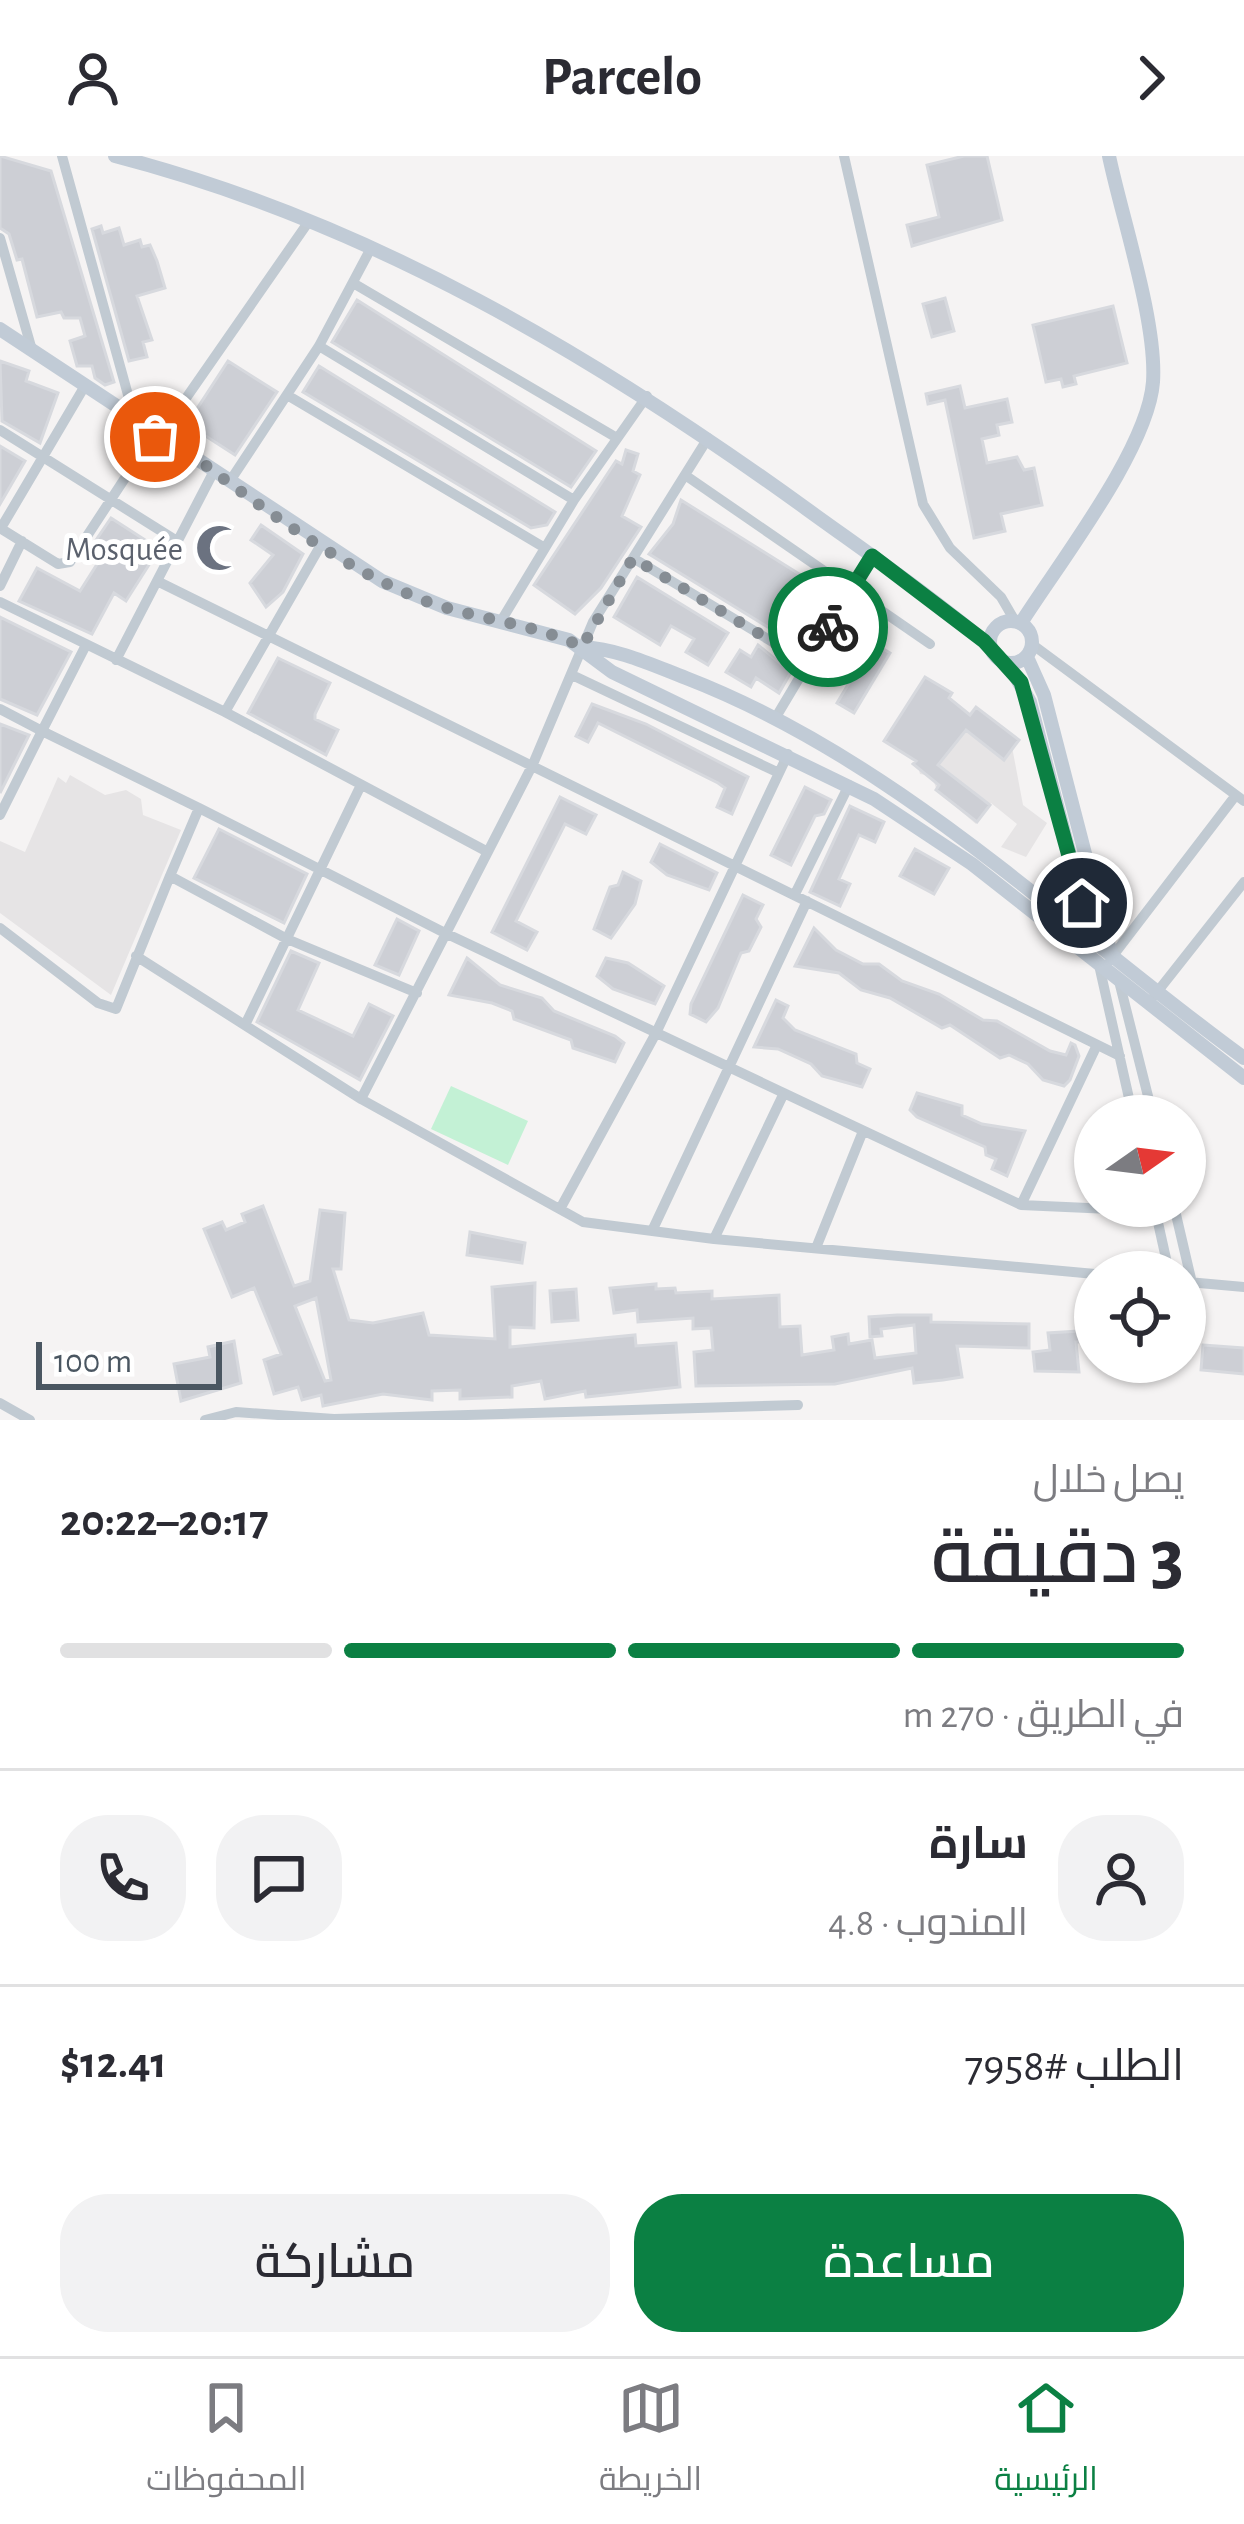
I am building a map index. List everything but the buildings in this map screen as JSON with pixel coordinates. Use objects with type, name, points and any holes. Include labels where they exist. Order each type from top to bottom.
[{"type":"street","points":[[62,156],[133,413]]},
{"type":"street","points":[[115,156],[236,194],[370,250],[533,327],[708,438],[991,647],[1009,663],[1030,702],[1093,944]]},
{"type":"street","points":[[844,156],[923,504],[950,548],[1001,597],[1018,621],[1044,695],[1105,961],[1128,1095]]},
{"type":"street","points":[[964,626],[996,627],[1018,621],[1132,447],[1148,410],[1151,350],[1109,156]]},
{"type":"street","points":[[86,384],[0,528],[67,565],[307,224]]},
{"type":"street","points":[[0,238],[32,350]]},
{"type":"street","points":[[230,482],[319,346],[370,250]]},
{"type":"street","points":[[353,283],[616,438]]},
{"type":"street","points":[[0,329],[133,413],[322,543],[403,591],[582,647],[620,652],[776,717],[899,792],[1093,944],[1119,980],[1148,1095]]},
{"type":"street","points":[[319,346],[574,500]]},
{"type":"street","points":[[287,394],[544,548]]},
{"type":"street","points":[[501,621],[574,500],[647,396]]},
{"type":"street","points":[[0,430],[43,452],[178,541]]},
{"type":"street","points":[[361,1099],[533,764],[582,647],[708,438]]},
{"type":"street","points":[[116,660],[214,470]]},
{"type":"street","points":[[685,475],[930,644]]},
{"type":"street","points":[[0,586],[22,541]]},
{"type":"street","points":[[225,712],[322,543]]},
{"type":"street","points":[[776,717],[872,556]]},
{"type":"street","points":[[633,558],[806,662]]},
{"type":"street","points":[[157,580],[1120,1057]]},
{"type":"street","points":[[0,602],[225,712],[487,851]]},
{"type":"street","points":[[991,647],[996,627]]},
{"type":"street","points":[[0,815],[86,645]]},
{"type":"street","points":[[582,647],[611,672],[849,785],[948,847],[1105,961],[1244,1078]]},
{"type":"street","points":[[1009,663],[1030,651]]},
{"type":"street","points":[[1030,651],[1240,798],[1105,961]]},
{"type":"street","points":[[572,675],[779,773]]},
{"type":"street","points":[[0,709],[443,932],[1021,1205],[1074,1207]]},
{"type":"street","points":[[560,1209],[656,1033],[788,754]]},
{"type":"street","points":[[245,1025],[362,784]]},
{"type":"street","points":[[652,1231],[730,1068],[849,785]]},
{"type":"street","points":[[0,928],[111,1010],[119,1006],[199,808]]},
{"type":"street","points":[[170,876],[287,939],[417,994]]},
{"type":"street","points":[[1152,998],[1244,882]]},
{"type":"street","points":[[136,956],[361,1099],[583,1222],[1074,1272]]},
{"type":"street","points":[[1119,980],[1244,1058]]},
{"type":"street","points":[[1021,1205],[1096,1047]]},
{"type":"street","points":[[715,1239],[784,1093]]},
{"type":"street","points":[[817,1248],[863,1131]]},
{"type":"street","points":[[1206,1284],[1244,1287]]},
{"type":"street","points":[[0,1403],[30,1420]]},
{"type":"street","points":[[205,1420],[236,1412],[334,1419],[798,1406]]},
{"type":"shaded area","points":[[977,707],[1009,731],[1023,805],[1047,823],[1026,857],[1001,847],[1017,824],[991,803],[976,824],[937,791],[932,776],[920,774],[918,767]]},
{"type":"shaded area","points":[[70,775],[105,795],[126,790],[141,799],[143,815],[181,830],[111,995],[0,913],[0,841],[25,852],[58,777],[66,783]]},
{"type":"green space","points":[[451,1086],[528,1121],[508,1165],[431,1129]]},
{"type":"way so far","points":[[155,437],[160,432],[382,581],[447,608],[540,630],[582,647],[633,558],[806,662],[828,627]]},
{"type":"place","name":"Mosquée","points":[[219,548]]},
{"type":"route","points":[[828,627],[872,556],[1009,663],[1030,702],[1082,903]]}]
